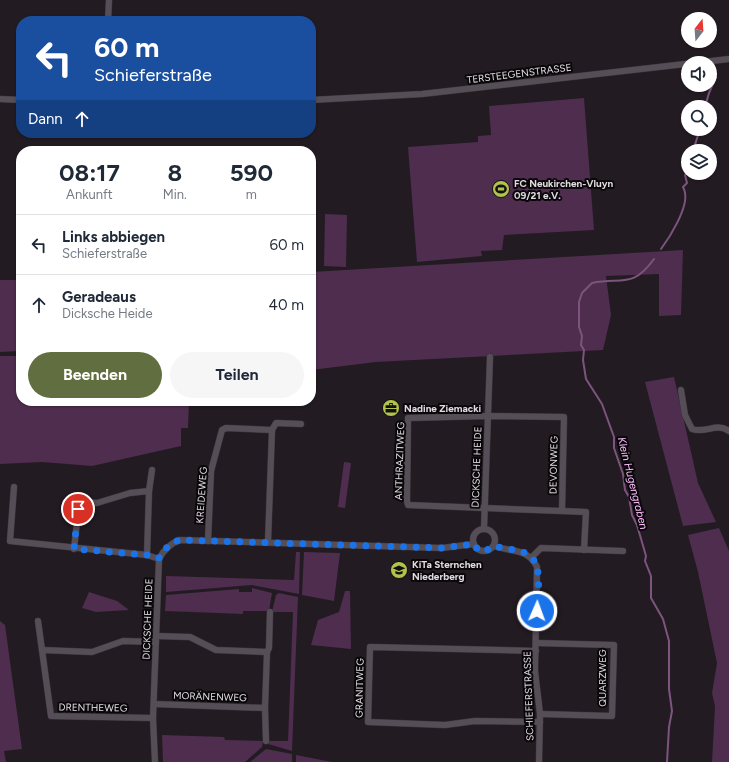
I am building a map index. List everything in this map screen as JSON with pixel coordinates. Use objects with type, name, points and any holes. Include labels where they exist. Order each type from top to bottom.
[{"type":"street","points":[[108,16],[109,0]]},
{"type":"street","name":"TERSTEEGENSTRASSE","points":[[316,100],[422,94],[729,59]]},
{"type":"street","points":[[0,99],[16,100]]},
{"type":"street","name":"DICKSCHE HEIDE","points":[[484,529],[490,357]]},
{"type":"street","points":[[681,390],[685,415],[692,429],[702,431],[714,427],[721,427],[729,430]]},
{"type":"street","name":"ANTHRAZITWEG","points":[[485,508],[408,505],[408,418],[488,416]]},
{"type":"street","name":"DEVONWEG","points":[[488,416],[564,417],[562,511]]},
{"type":"street","name":"KREIDEWEG","points":[[208,541],[211,471],[222,430],[226,428],[272,430],[276,423],[301,424]]},
{"type":"street","points":[[268,542],[272,430]]},
{"type":"street","points":[[147,555],[149,491],[152,470]]},
{"type":"street","points":[[14,487],[10,541],[61,546],[74,549],[147,555],[159,558],[168,546],[179,540],[442,548],[474,544],[482,551],[488,550],[494,546]]},
{"type":"street","points":[[74,549],[79,504],[85,502],[97,503],[130,493],[149,491]]},
{"type":"street","points":[[485,508],[586,512],[584,550]]},
{"type":"street","points":[[474,544],[475,534],[484,529],[493,534],[494,546]]},
{"type":"street","points":[[494,546],[524,553],[532,558],[541,548],[623,551]]},
{"type":"street","name":"DICKSCHE HEIDE","points":[[155,762],[153,718],[159,558]]},
{"type":"street","name":"SCHIEFERSTRASSE","points":[[532,558],[537,567],[538,580],[535,671],[540,714],[539,762]]},
{"type":"street","points":[[266,740],[266,652],[269,648],[270,612]]},
{"type":"street","name":"DRENTHEWEG","points":[[38,621],[51,716],[153,718]]},
{"type":"street","points":[[42,650],[92,652],[123,641],[190,637],[216,650],[266,652]]},
{"type":"street","name":"QUARZWEG","points":[[536,643],[614,646],[612,716],[540,714]]},
{"type":"street","name":"GRANITWEG","points":[[536,652],[370,647],[368,722],[445,725],[475,720],[540,722]]},
{"type":"street","name":"MORÄNENWEG","points":[[154,704],[265,708]]},
{"type":"shaded area","name":"FC Neukirchen-Vluyn 09/21 e.V.","points":[[584,98],[594,230],[504,235],[502,250],[481,251],[482,256],[417,262],[408,147],[478,142],[478,136],[491,135],[489,106]]},
{"type":"shaded area","points":[[325,214],[347,215],[346,267],[324,266]]},
{"type":"shaded area","points":[[683,250],[681,315],[659,316],[659,274],[606,276],[611,315],[603,350],[376,362],[316,369],[316,272]]},
{"type":"shaded area","points":[[0,280],[16,280],[16,351],[0,352]]},
{"type":"shaded area","points":[[0,356],[16,356],[16,406],[189,406],[188,428],[181,428],[181,446],[92,466],[42,462],[0,464]]},
{"type":"shaded area","points":[[674,377],[698,483],[716,522],[683,526],[645,382]]},
{"type":"shaded area","points":[[344,462],[351,463],[345,508],[338,507]]},
{"type":"shaded area","points":[[719,528],[729,551],[729,762],[712,762],[715,706],[712,693],[717,663],[698,572],[688,535]]},
{"type":"shaded area","points":[[296,552],[300,552],[299,594],[252,585],[166,592],[166,576],[294,580]]},
{"type":"shaded area","points":[[304,552],[340,553],[334,601],[302,595]]},
{"type":"shaded area","points":[[252,588],[272,593],[269,611],[243,611],[243,614],[165,611],[166,595],[239,589],[239,592],[252,592]]},
{"type":"shaded area","points":[[345,591],[350,591],[351,649],[311,645],[318,620],[339,612]]},
{"type":"shaded area","points":[[89,592],[117,601],[129,610],[96,612],[82,608]]},
{"type":"shaded area","points":[[279,593],[298,597],[292,751],[268,744],[268,741],[288,741],[293,612],[272,612],[276,595]]},
{"type":"shaded area","points":[[0,621],[5,625],[22,749],[4,751],[6,762],[0,762]]},
{"type":"shaded area","points":[[162,735],[224,737],[225,740],[263,741],[262,747],[245,762],[163,762]]},
{"type":"shaded area","points":[[266,749],[292,754],[292,762],[250,762]]},
{"type":"shaded area","points":[[296,755],[332,762],[296,762]]},
{"type":"waterway","name":"Klein Hugengraben","points":[[707,100],[709,92]]},
{"type":"waterway","name":"Klein Hugengraben","points":[[695,144],[698,136]]},
{"type":"waterway","name":"Klein Hugengraben","points":[[661,249],[673,230],[684,206],[685,191],[683,187],[687,183],[686,180]]},
{"type":"waterway","name":"Klein Hugengraben","points":[[654,259],[639,275],[633,278],[592,283],[582,293],[579,302],[579,327],[582,336],[581,345],[584,350],[583,360],[586,379],[602,404],[614,437],[614,448],[623,474],[625,490],[629,497],[632,515],[637,525],[646,556],[645,561],[651,576],[651,598],[663,619],[669,641],[669,689],[672,711],[669,727],[667,762]]},
{"type":"place","name":"FC Neukirchen-Vluyn 09/21 e.V.","points":[[501,189]]},
{"type":"place","name":"Nadine Ziemacki","points":[[391,408]]},
{"type":"place","name":"KiTa Sternchen Niederberg","points":[[399,570]]},
{"type":"route","points":[[78,509],[74,549],[147,555],[159,558],[168,546],[179,540],[442,548],[474,544],[478,550],[482,551],[488,550],[494,546],[524,553],[532,558],[537,567],[537,611]]}]
